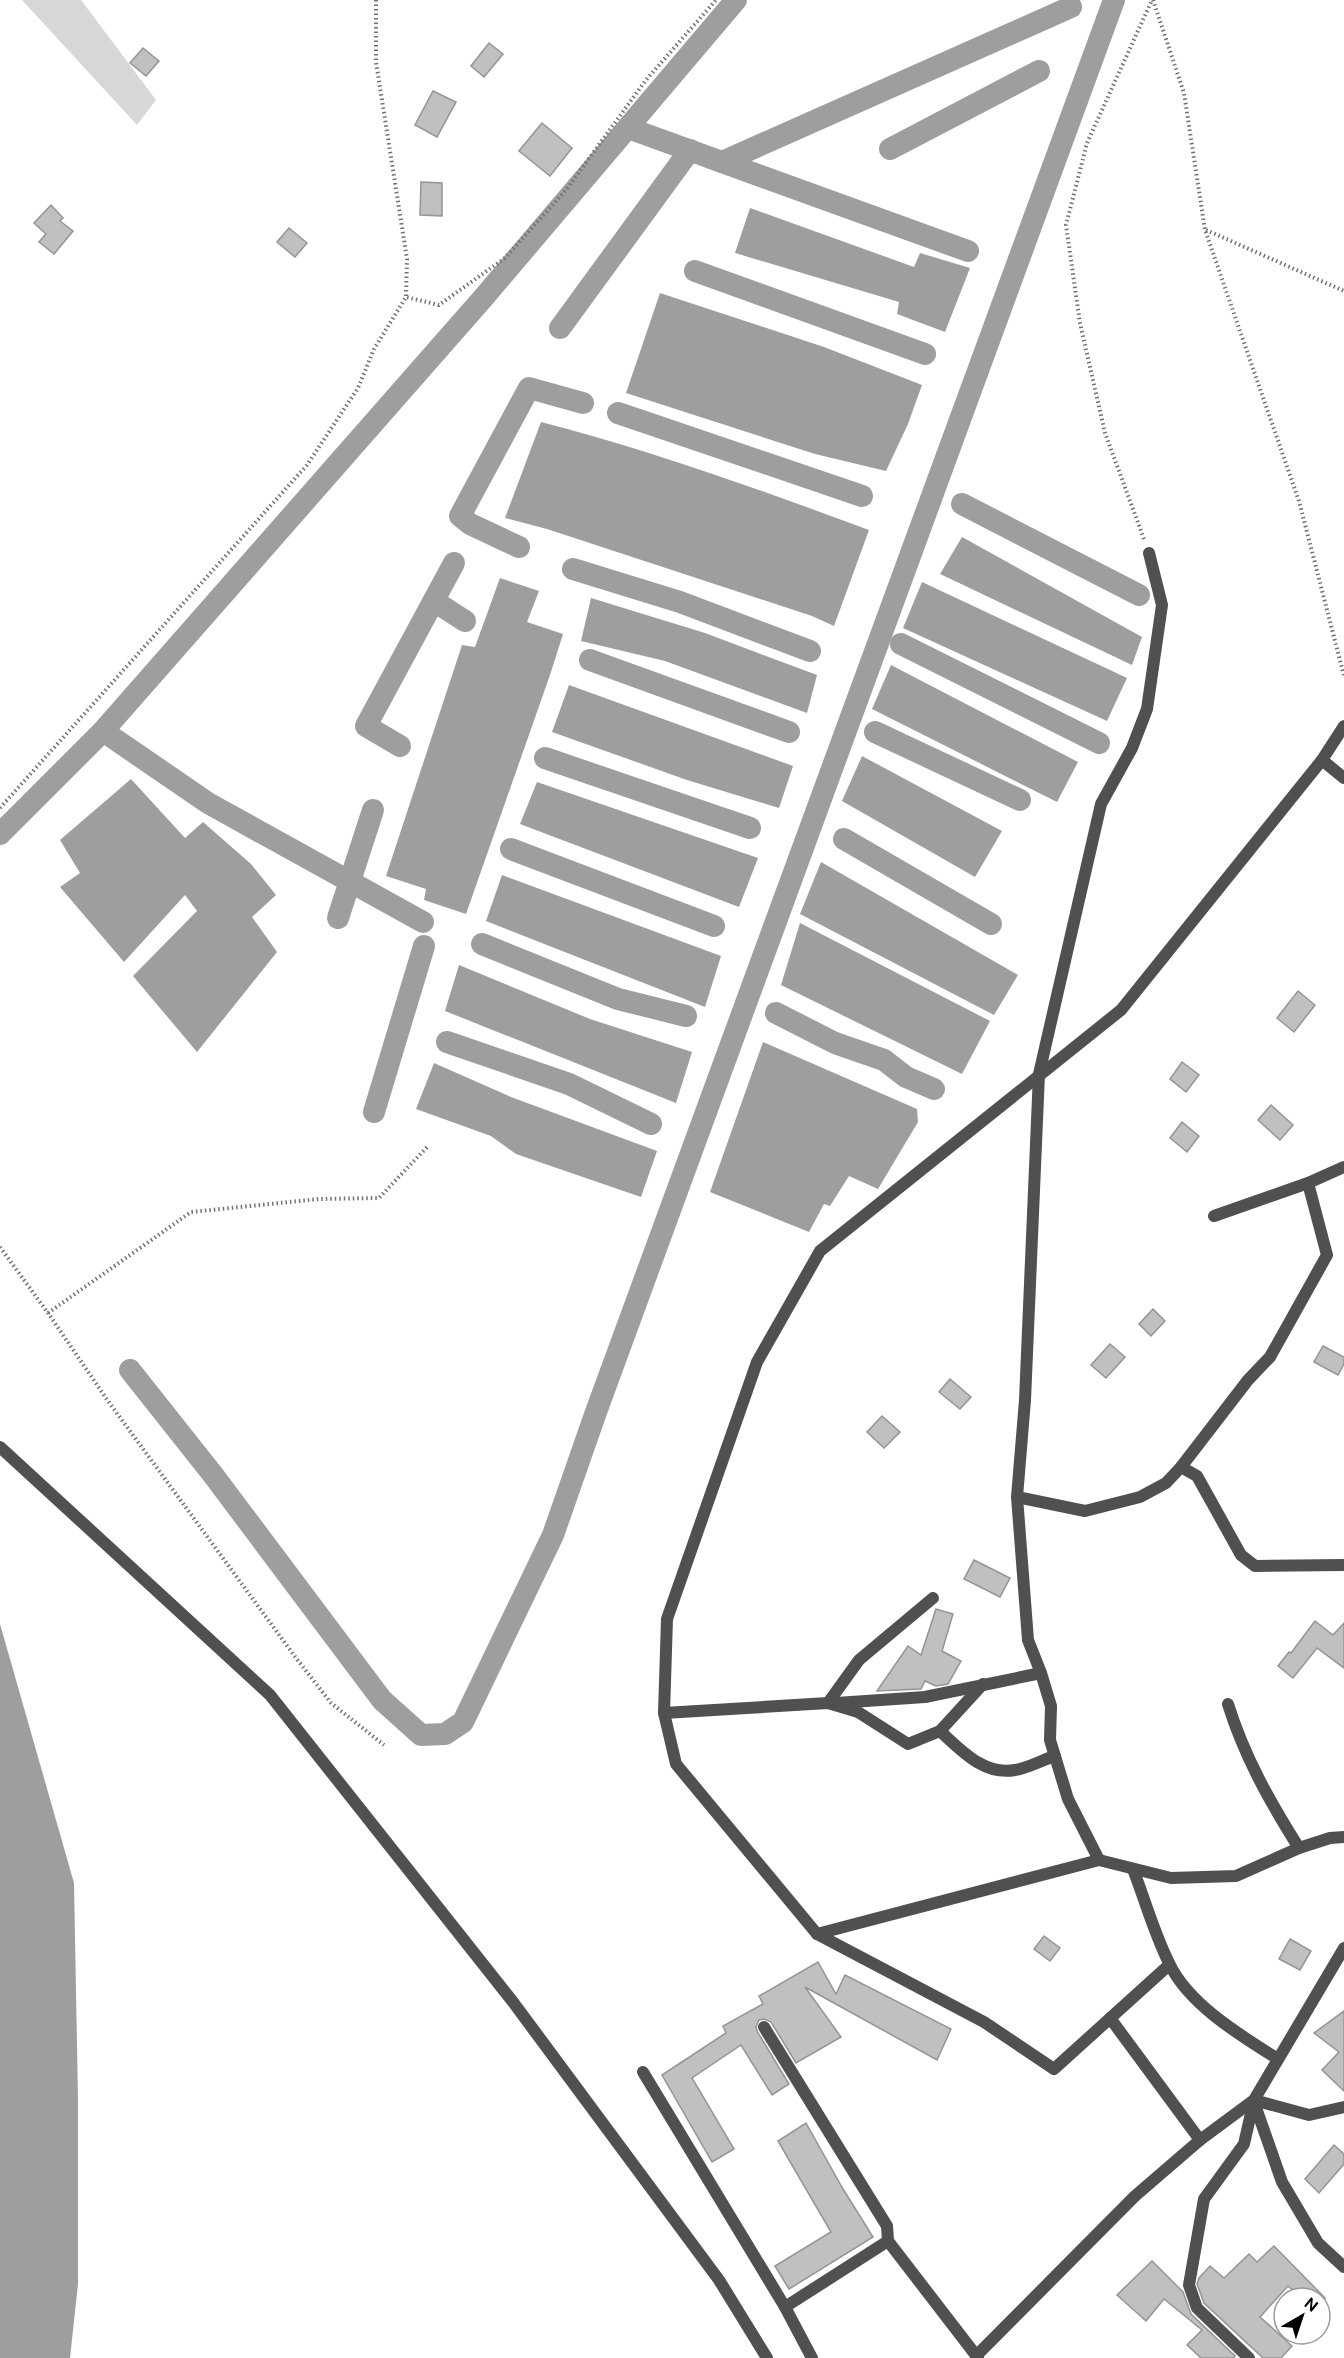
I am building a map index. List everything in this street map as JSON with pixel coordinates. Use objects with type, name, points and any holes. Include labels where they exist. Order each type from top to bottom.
[{"type":"street","points":[[1099,1860],[1068,1799],[1050,1740],[1051,1706],[1028,1640],[1017,1497],[1025,1400],[1039,1074],[1101,804],[1132,748],[1148,709],[1162,605],[1149,553]]},
{"type":"street","points":[[1169,1965],[1054,2069],[984,2022],[817,1934],[676,1764],[664,1713],[667,1619],[757,1362],[819,1251],[955,1145],[1039,1074],[1121,1010],[1322,760],[1344,726]]},
{"type":"street","points":[[1322,760],[1344,778]]},
{"type":"street","points":[[1214,1216],[1308,1183],[1344,1167]]},
{"type":"street","points":[[1017,1497],[1085,1511],[1140,1497],[1166,1483],[1181,1467],[1248,1380],[1270,1357],[1327,1255],[1308,1183]]},
{"type":"street","points":[[0,1447],[270,1695],[513,2002],[719,2280],[767,2358]]},
{"type":"street","points":[[1181,1467],[1197,1476],[1241,1555],[1255,1566],[1344,1565]]},
{"type":"street","points":[[828,1703],[859,1660],[933,1598]]},
{"type":"street","points":[[664,1713],[925,1697],[1041,1672]]},
{"type":"street","points":[[828,1703],[858,1712],[908,1744],[940,1731],[983,1684]]},
{"type":"street","points":[[1228,1704],[1237,1735],[1269,1802],[1299,1848]]},
{"type":"street","points":[[940,1731],[971,1760],[1000,1771],[1016,1770],[1055,1756]]},
{"type":"street","points":[[817,1934],[1099,1860],[1171,1878],[1236,1876],[1299,1848],[1330,1838],[1344,1838]]},
{"type":"street","points":[[1133,1869],[1169,1965],[1197,2001],[1243,2037],[1278,2059]]},
{"type":"street","points":[[1249,2358],[1197,2308],[1189,2285],[1204,2199],[1244,2144],[1254,2100],[1344,1948]]},
{"type":"street","points":[[1110,2018],[1200,2140]]},
{"type":"street","points":[[764,2027],[887,2226],[888,2241],[977,2357],[1135,2196],[1200,2140],[1254,2100]]},
{"type":"street","points":[[643,2072],[785,2307],[812,2358]]},
{"type":"street","points":[[1254,2100],[1309,2115],[1344,2107]]},
{"type":"street","points":[[1254,2100],[1282,2182],[1318,2243],[1344,2267]]},
{"type":"street","points":[[785,2307],[888,2241]]},
{"type":"path","points":[[0,808],[307,465],[358,388],[374,350],[406,297],[407,259],[376,62],[376,0]]},
{"type":"path","points":[[406,297],[439,305],[505,258],[566,190],[645,80],[716,0]]},
{"type":"path","points":[[1153,0],[1184,93],[1206,230],[1299,501],[1344,676]]},
{"type":"path","points":[[1149,553],[1105,433],[1080,323],[1066,225],[1087,143],[1153,0]]},
{"type":"path","points":[[1206,230],[1344,291]]},
{"type":"path","points":[[48,1313],[191,1212],[319,1199],[379,1198],[428,1146]]},
{"type":"path","points":[[0,1247],[108,1401],[317,1685],[331,1702],[384,1745]]},
{"type":"shaded area","points":[[22,0],[81,0],[156,100],[137,125]]},
{"type":"shaded area","points":[[750,208],[914,267],[920,253],[970,268],[945,332],[897,314],[899,302],[735,253]]},
{"type":"shaded area","points":[[660,293],[824,347],[922,385],[908,424],[886,471],[815,454],[626,393]]},
{"type":"shaded area","points":[[541,422],[666,458],[869,530],[834,626],[812,616],[547,529],[505,518]]},
{"type":"shaded area","points":[[962,537],[1142,637],[1132,665],[940,574]]},
{"type":"shaded area","points":[[500,578],[539,591],[527,622],[563,634],[466,914],[424,900],[426,889],[386,876],[462,645],[475,647]]},
{"type":"shaded area","points":[[922,582],[1127,678],[1107,721],[903,628]]},
{"type":"shaded area","points":[[591,598],[705,633],[817,675],[807,713],[665,661],[581,641]]},
{"type":"shaded area","points":[[891,665],[1078,762],[1057,802],[872,709]]},
{"type":"shaded area","points":[[569,685],[793,766],[779,808],[687,780],[552,732]]},
{"type":"shaded area","points":[[862,756],[1002,831],[975,877],[842,801]]},
{"type":"shaded area","points":[[131,779],[185,838],[203,822],[251,864],[276,895],[252,917],[277,952],[197,1052],[133,976],[197,911],[185,895],[124,962],[60,887],[80,873],[60,840]]},
{"type":"shaded area","points":[[537,782],[758,858],[739,907],[520,824]]},
{"type":"shaded area","points":[[821,862],[1018,975],[994,1015],[800,914]]},
{"type":"shaded area","points":[[502,875],[721,956],[705,1007],[486,921]]},
{"type":"shaded area","points":[[800,923],[990,1021],[962,1074],[781,985]]},
{"type":"shaded area","points":[[459,965],[590,1019],[692,1052],[676,1103],[445,1011]]},
{"type":"shaded area","points":[[763,1042],[917,1109],[918,1122],[878,1189],[849,1176],[830,1206],[824,1204],[809,1232],[710,1192]]},
{"type":"shaded area","points":[[434,1063],[511,1097],[657,1151],[641,1197],[516,1154],[491,1136],[416,1109]]},
{"type":"shaded area","points":[[0,1624],[74,1883],[78,2099],[78,2284],[70,2358],[0,2358]]},
{"type":"building","points":[[489,43],[503,54],[484,77],[471,66]]},
{"type":"building","points":[[143,48],[159,61],[146,76],[130,63]]},
{"type":"building","points":[[433,91],[456,102],[437,137],[415,125]]},
{"type":"building","points":[[542,123],[572,148],[550,176],[519,151]]},
{"type":"building","points":[[421,182],[442,183],[442,216],[420,215]]},
{"type":"building","points":[[51,205],[63,218],[60,221],[73,231],[54,254],[39,242],[46,234],[34,223]]},
{"type":"building","points":[[289,228],[307,243],[295,257],[277,242]]},
{"type":"building","points":[[1298,991],[1315,1005],[1294,1032],[1277,1018]]},
{"type":"building","points":[[1182,1062],[1199,1075],[1186,1092],[1170,1079]]},
{"type":"building","points":[[1271,1105],[1293,1125],[1280,1140],[1258,1120]]},
{"type":"building","points":[[1182,1122],[1199,1136],[1187,1152],[1170,1138]]},
{"type":"building","points":[[1153,1309],[1165,1321],[1151,1336],[1139,1324]]},
{"type":"building","points":[[1110,1344],[1125,1357],[1106,1378],[1091,1365]]},
{"type":"building","points":[[1323,1346],[1344,1357],[1344,1364],[1338,1375],[1314,1362]]},
{"type":"building","points":[[950,1379],[971,1397],[960,1409],[939,1392]]},
{"type":"building","points":[[882,1416],[900,1432],[884,1448],[867,1432]]},
{"type":"building","points":[[974,1560],[1010,1578],[1000,1597],[964,1579]]},
{"type":"building","points":[[936,1609],[953,1614],[942,1651],[961,1661],[948,1684],[936,1686],[925,1681],[921,1689],[877,1691],[908,1646],[921,1655]]},
{"type":"building","points":[[1315,1621],[1333,1635],[1344,1623],[1344,1668],[1317,1648],[1293,1678],[1278,1666]]},
{"type":"building","points":[[1044,1936],[1060,1948],[1050,1961],[1034,1949]]},
{"type":"building","points":[[1290,1939],[1311,1951],[1300,1970],[1279,1959]]},
{"type":"building","points":[[818,1962],[836,1994],[845,1975],[951,2029],[937,2060],[805,1987],[841,2037],[796,2063],[771,2022],[764,2019],[759,2020],[757,2031],[789,2084],[772,2095],[741,2045],[692,2078],[734,2149],[712,2162],[662,2075],[726,2033],[723,2026],[763,2004],[759,1996]]},
{"type":"building","points":[[1344,2011],[1344,2091],[1322,2070],[1339,2052],[1314,2033]]},
{"type":"building","points":[[806,2123],[873,2237],[789,2289],[775,2266],[831,2232],[778,2141]]},
{"type":"building","points":[[1334,2145],[1344,2154],[1344,2164],[1319,2193],[1305,2179]]},
{"type":"building","points":[[1274,2246],[1313,2286],[1272,2286],[1272,2304],[1260,2317],[1272,2328],[1272,2346],[1292,2346],[1281,2358],[1263,2358],[1204,2303],[1197,2284],[1199,2278],[1210,2266],[1224,2278],[1249,2254],[1257,2262]]},
{"type":"building","points":[[1152,2261],[1183,2292],[1191,2314],[1235,2356],[1234,2358],[1201,2358],[1187,2345],[1202,2330],[1164,2299],[1146,2321],[1117,2295]]},
{"type":"waterway","points":[[423,922],[208,803],[103,731],[484,297],[736,0]]},
{"type":"waterway","points":[[130,1370],[214,1476],[382,1700],[421,1735],[445,1734],[463,1722],[553,1535],[596,1412],[1114,0]]},
{"type":"waterway","points":[[722,162],[1071,7]]},
{"type":"waterway","points":[[890,149],[1039,71]]},
{"type":"waterway","points":[[628,128],[968,251]]},
{"type":"waterway","points":[[560,328],[690,150]]},
{"type":"waterway","points":[[695,271],[925,354]]},
{"type":"waterway","points":[[519,547],[470,524],[460,516],[529,388],[583,403]]},
{"type":"waterway","points":[[618,413],[862,496]]},
{"type":"waterway","points":[[962,504],[1139,595]]},
{"type":"waterway","points":[[400,746],[366,726],[454,563]]},
{"type":"waterway","points":[[573,569],[680,602],[810,651]]},
{"type":"waterway","points":[[434,601],[465,621]]},
{"type":"waterway","points":[[901,644],[1099,743]]},
{"type":"waterway","points":[[590,660],[789,732]]},
{"type":"waterway","points":[[0,834],[103,731]]},
{"type":"waterway","points":[[875,732],[1020,800]]},
{"type":"waterway","points":[[545,758],[750,828]]},
{"type":"waterway","points":[[338,918],[373,810]]},
{"type":"waterway","points":[[844,839],[991,924]]},
{"type":"waterway","points":[[511,849],[714,926]]},
{"type":"waterway","points":[[482,944],[618,999],[686,1016]]},
{"type":"waterway","points":[[374,1112],[424,946]]},
{"type":"waterway","points":[[776,1013],[835,1043],[884,1060],[906,1077],[934,1089]]},
{"type":"waterway","points":[[447,1042],[569,1084],[651,1124]]}]
